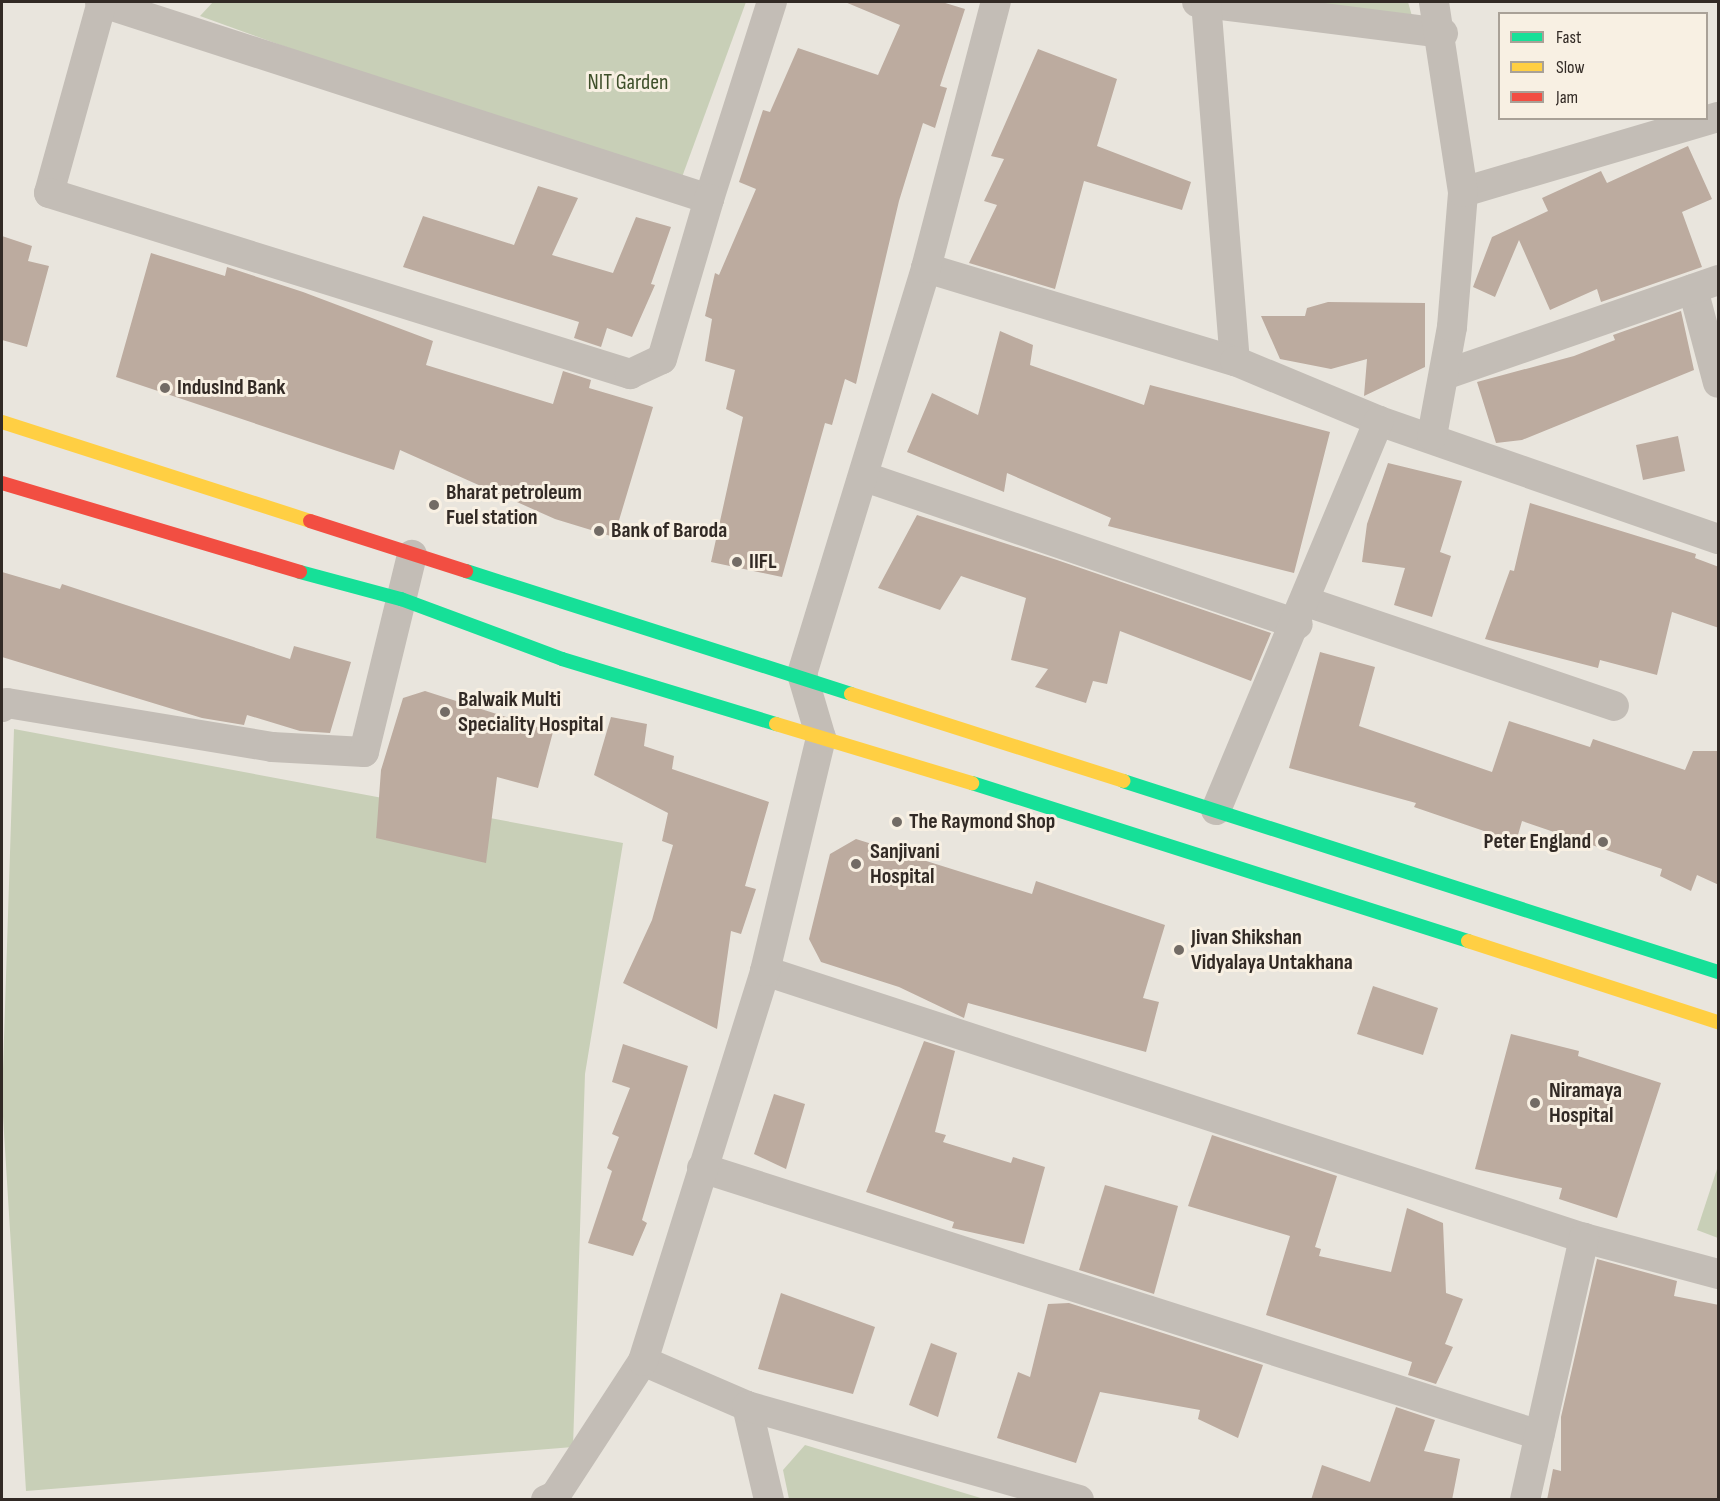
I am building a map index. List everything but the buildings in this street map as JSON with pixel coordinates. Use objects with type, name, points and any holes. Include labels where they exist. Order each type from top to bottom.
[{"type":"main road","points":[[2,422],[412,555],[802,674],[1719,972]]},
{"type":"main road","points":[[2,483],[174,538],[401,599],[562,659],[1159,840],[1719,1022]]},
{"type":"street","points":[[709,198],[156,9],[101,2],[49,193],[630,374],[662,359],[709,198],[772,2]]},
{"type":"street","points":[[552,1498],[643,1361],[765,971],[821,738],[802,674],[865,477],[926,268],[996,2]]},
{"type":"street","points":[[1235,361],[1201,2],[1443,33]]},
{"type":"street","points":[[1432,436],[1444,375],[1463,192],[1443,33],[1434,2]]},
{"type":"street","points":[[1463,192],[1719,117]]},
{"type":"street","points":[[926,268],[1235,361],[1379,421],[1432,436],[1719,539]]},
{"type":"street","points":[[1444,375],[1706,284],[1719,383]]},
{"type":"street","points":[[1216,810],[1302,613],[1379,421]]},
{"type":"street","points":[[865,477],[1302,613],[1614,706]]},
{"type":"street","points":[[2,707],[7,703],[272,747],[364,752],[412,555]]},
{"type":"street","points":[[765,971],[1584,1238],[1719,1274]]},
{"type":"street","points":[[702,1168],[1539,1435]]},
{"type":"street","points":[[1525,1500],[1584,1238]]},
{"type":"street","points":[[643,1361],[747,1406],[1079,1500]]},
{"type":"street","points":[[747,1406],[769,1500]]},
{"type":"green space","name":"NIT Garden","points":[[213,2],[746,2],[678,188],[200,16]]},
{"type":"green space","points":[[1297,2],[1408,2],[1412,16]]},
{"type":"green space","points":[[14,729],[623,843],[585,1074],[573,1447],[26,1491],[2,1100]]},
{"type":"green space","points":[[1718,1166],[1718,1238],[1697,1230]]},
{"type":"green space","points":[[805,1445],[984,1499],[789,1499],[783,1470]]},
{"type":"traffic: fast","points":[[466,571],[851,694]]},
{"type":"traffic: fast","points":[[300,572],[401,599],[562,659],[776,724]]},
{"type":"traffic: fast","points":[[1123,781],[1718,972]]},
{"type":"traffic: fast","points":[[972,783],[1468,941]]},
{"type":"traffic: slow","points":[[2,422],[310,521]]},
{"type":"traffic: slow","points":[[851,694],[1123,781]]},
{"type":"traffic: slow","points":[[776,724],[972,783]]},
{"type":"traffic: slow","points":[[1468,941],[1718,1022]]},
{"type":"traffic: jam","points":[[2,483],[300,572]]},
{"type":"traffic: jam","points":[[310,521],[466,571]]},
{"type":"place","name":"IndusInd Bank","points":[[165,388]]},
{"type":"place","name":"Bharat petroleum Fuel station","points":[[434,505]]},
{"type":"place","name":"Bank of Baroda","points":[[599,531]]},
{"type":"place","name":"IIFL","points":[[737,562]]},
{"type":"place","name":"Balwaik Multi Speciality Hospital","points":[[445,712]]},
{"type":"place","name":"The Raymond Shop","points":[[897,822]]},
{"type":"place","name":"Peter England","points":[[1603,842]]},
{"type":"place","name":"Sanjivani Hospital","points":[[856,864]]},
{"type":"place","name":"Jivan Shikshan Vidyalaya Untakhana","points":[[1179,950]]},
{"type":"place","name":"Niramaya Hospital","points":[[1535,1103]]}]
